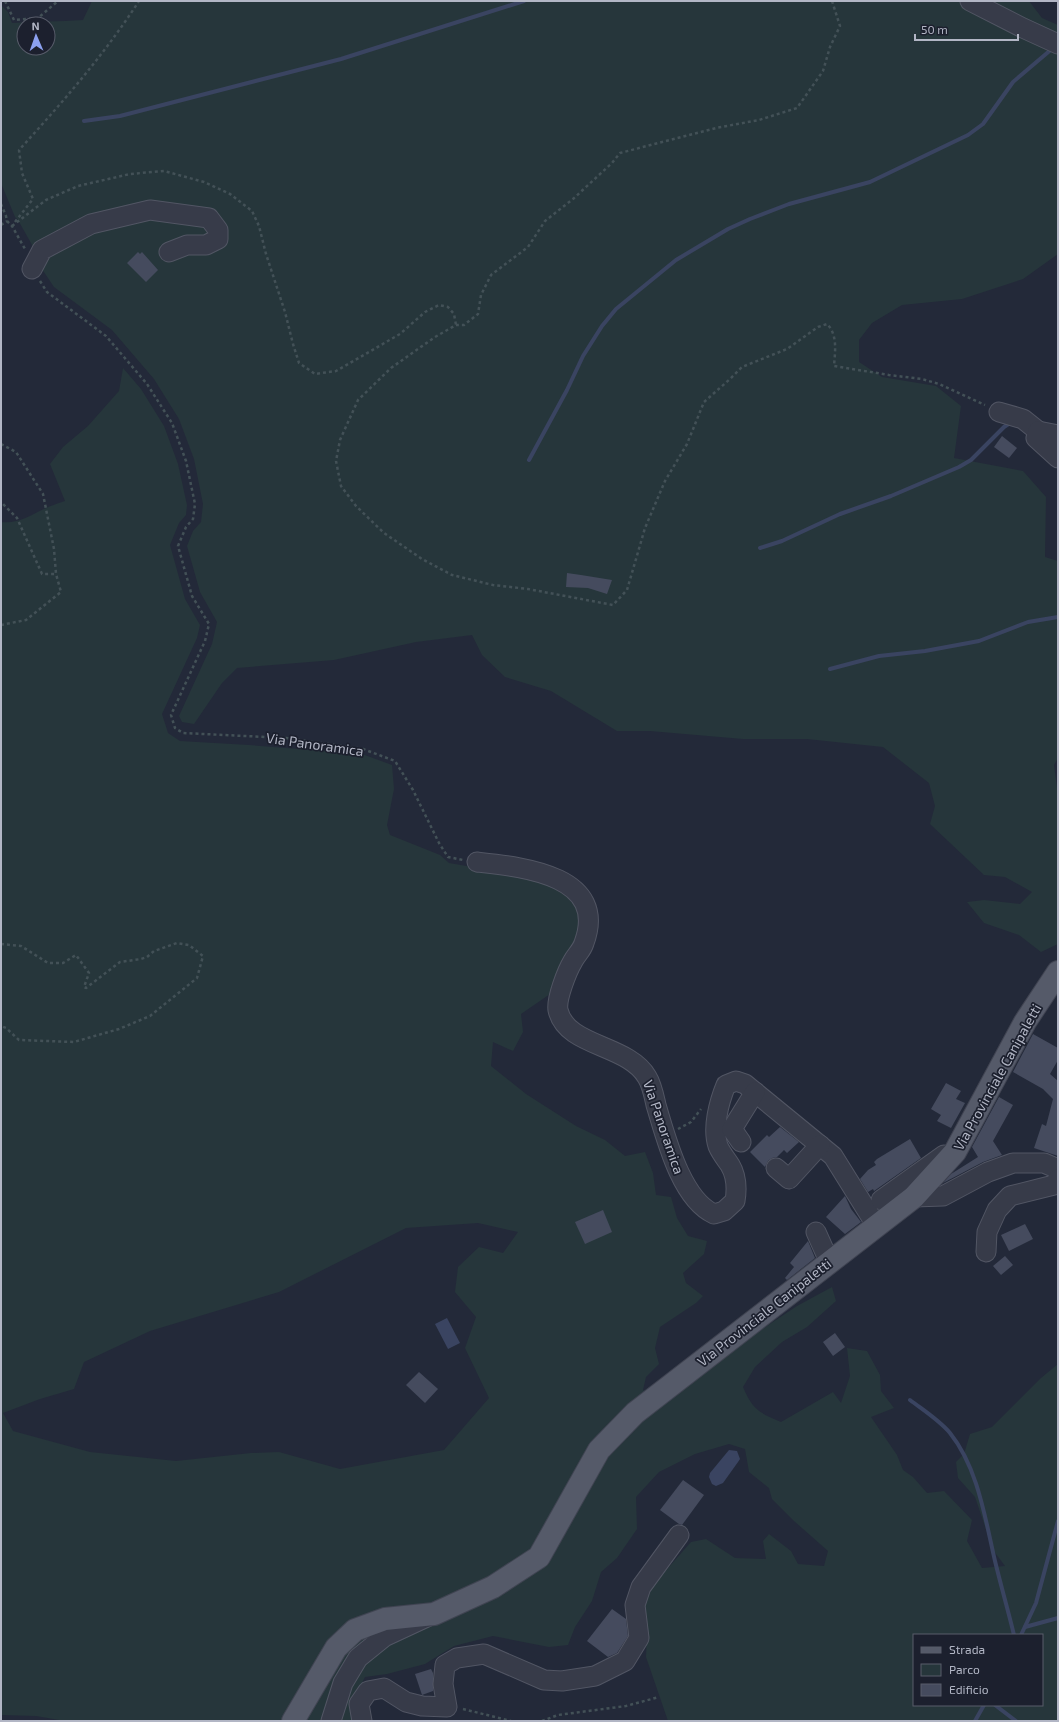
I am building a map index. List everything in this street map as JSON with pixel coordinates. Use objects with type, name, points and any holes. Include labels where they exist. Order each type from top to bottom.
[{"type":"main road","name":"Via Provinciale Canipaletti","points":[[293,1721],[336,1648],[355,1630],[385,1619],[434,1614],[494,1587],[538,1557],[599,1450],[636,1413],[914,1196],[955,1152],[1025,1022],[1057,978]]},
{"type":"street","points":[[970,1],[1058,44]]},
{"type":"street","points":[[32,269],[42,250],[91,224],[150,210],[209,218],[218,230],[218,239],[206,245],[187,245],[169,252]]},
{"type":"street","points":[[999,412],[1023,419],[1038,432],[1058,435]]},
{"type":"street","points":[[1038,432],[1036,438],[1058,458]]},
{"type":"street","name":"Via Panoramica","points":[[477,862],[515,866],[560,880],[577,892],[587,908],[588,925],[584,944],[572,961],[559,995],[558,1009],[565,1025],[582,1038],[612,1050],[631,1060],[642,1068],[650,1081],[671,1154],[684,1183],[704,1210],[714,1214],[724,1211],[735,1201],[737,1188],[731,1167],[718,1146],[716,1130],[722,1096],[726,1085],[736,1081],[745,1084],[833,1156],[876,1225]]},
{"type":"street","points":[[741,1142],[732,1129],[755,1092]]},
{"type":"street","points":[[882,1200],[960,1144]]},
{"type":"street","points":[[776,1168],[789,1179],[820,1145]]},
{"type":"street","points":[[914,1196],[943,1196],[988,1172],[1013,1163],[1044,1163],[1058,1169]]},
{"type":"street","points":[[986,1252],[987,1232],[997,1210],[1010,1196],[1054,1184],[1058,1179]]},
{"type":"street","points":[[816,1232],[829,1261]]},
{"type":"street","points":[[362,1721],[359,1704],[368,1691],[384,1688],[406,1702],[422,1706],[447,1707],[443,1684],[445,1665],[457,1658],[484,1654],[544,1680],[562,1681],[595,1676],[625,1661],[639,1638],[635,1605],[641,1587],[679,1535]]},
{"type":"street","points":[[331,1721],[343,1683],[358,1658],[384,1637],[434,1614]]},
{"type":"path","points":[[5,1],[14,20],[38,18],[58,1]]},
{"type":"path","points":[[12,226],[33,199],[22,173],[19,150],[67,97],[129,17],[139,1]]},
{"type":"path","points":[[832,1],[840,26],[830,47],[823,71],[797,108],[759,120],[716,128],[620,153],[612,163],[573,199],[545,220],[528,247],[491,275],[481,295],[478,314],[464,325],[456,325],[435,337],[397,364],[358,400],[340,440],[336,461],[341,486],[356,506],[384,533],[422,559],[452,575],[493,585],[575,597],[613,605],[627,590],[645,528],[666,481],[687,444],[704,402],[742,367],[787,349],[818,327],[827,324],[833,330],[835,352],[834,366],[922,379],[939,384],[999,412]]},
{"type":"path","points":[[12,226],[46,200],[78,186],[130,174],[164,171],[210,185],[230,194],[252,211],[259,226],[299,363],[315,374],[336,371],[400,334],[425,312],[439,305],[448,307],[454,314],[456,325]]},
{"type":"path","name":"Via Panoramica","points":[[1,204],[7,221],[12,226],[28,255],[32,269],[47,292],[106,336],[147,384],[172,423],[186,462],[195,504],[194,518],[186,527],[178,546],[192,596],[209,624],[204,641],[171,715],[175,728],[183,733],[286,738],[363,749],[395,761],[413,790],[436,837],[448,857],[477,862]]},
{"type":"path","points":[[1,225],[7,221]]},
{"type":"path","points":[[1,444],[16,452],[43,494],[54,549],[56,574],[61,592],[26,620],[1,625]]},
{"type":"path","points":[[1,502],[17,518],[42,574],[56,574]]},
{"type":"path","points":[[1,944],[21,946],[48,964],[63,963],[76,955],[89,973],[84,987],[86,988],[120,962],[141,959],[147,957],[154,951],[177,943],[189,945],[203,956],[197,978],[150,1016],[119,1029],[74,1042],[19,1040],[6,1028],[1,1026]]},
{"type":"path","points":[[664,1130],[674,1131],[683,1127],[691,1122],[715,1097],[722,1096]]},
{"type":"path","points":[[542,1721],[558,1715],[626,1706],[659,1697]]},
{"type":"path","points":[[447,1707],[463,1709],[511,1721]]},
{"type":"green space","points":[[92,1],[1029,1],[1042,18],[1058,25],[1058,254],[1023,279],[962,299],[902,305],[872,323],[859,340],[859,362],[882,377],[936,386],[961,406],[954,458],[1023,471],[1046,497],[1045,557],[1058,561],[1058,758],[1054,765],[1058,795],[1058,944],[1041,952],[1019,935],[984,923],[967,902],[984,900],[1020,904],[1032,892],[1005,877],[984,875],[930,824],[935,806],[929,783],[883,747],[807,739],[743,739],[650,731],[617,731],[551,691],[505,677],[482,655],[472,635],[416,642],[334,660],[237,668],[222,683],[194,724],[182,722],[179,716],[212,644],[217,622],[200,592],[187,546],[193,531],[201,522],[203,504],[194,459],[179,419],[154,379],[112,330],[54,287],[40,266],[36,252],[15,217],[1,183],[1,5],[8,12],[12,23],[16,23],[16,56],[56,56],[56,21],[83,20]]},
{"type":"green space","points":[[123,368],[141,389],[164,426],[178,464],[187,505],[186,515],[179,523],[170,545],[185,599],[200,625],[197,638],[162,714],[168,733],[180,741],[362,754],[392,765],[394,789],[387,825],[390,835],[440,855],[449,863],[542,879],[574,899],[582,927],[553,992],[521,1014],[523,1032],[513,1051],[493,1042],[491,1066],[526,1094],[576,1126],[605,1140],[625,1156],[645,1152],[653,1173],[656,1195],[671,1197],[677,1218],[688,1236],[707,1241],[704,1254],[683,1273],[686,1283],[703,1296],[696,1303],[660,1327],[655,1348],[659,1364],[646,1377],[643,1390],[650,1394],[532,1551],[489,1579],[433,1606],[383,1612],[284,1721],[65,1721],[36,1716],[1,1715],[1,522],[18,521],[65,501],[50,464],[63,447],[88,426],[119,391]],"holes":[[[478,1223],[518,1232],[503,1253],[479,1247],[458,1267],[455,1292],[476,1317],[465,1348],[489,1398],[444,1450],[340,1469],[279,1452],[251,1453],[176,1461],[90,1452],[13,1431],[3,1413],[40,1399],[74,1389],[84,1362],[150,1331],[279,1292],[406,1228]]]},
{"type":"green space","points":[[832,1287],[836,1301],[807,1327],[782,1342],[755,1367],[743,1387],[750,1401],[753,1406],[762,1413],[781,1422],[833,1392],[841,1403],[850,1376],[847,1348],[867,1351],[880,1375],[881,1391],[894,1408],[871,1417],[897,1455],[903,1470],[913,1477],[927,1493],[944,1491],[972,1520],[967,1541],[982,1568],[1005,1566],[993,1550],[975,1497],[958,1478],[956,1462],[964,1454],[970,1434],[992,1427],[1041,1378],[1058,1364],[1058,1721],[668,1721],[646,1657],[647,1631],[644,1607],[653,1585],[691,1542],[706,1539],[735,1558],[766,1559],[763,1541],[769,1534],[791,1551],[798,1564],[824,1566],[828,1551],[772,1499],[769,1488],[749,1472],[745,1449],[729,1444],[695,1454],[659,1472],[636,1497],[637,1529],[617,1558],[601,1572],[592,1601],[575,1627],[568,1645],[549,1647],[493,1636],[454,1646],[425,1664],[387,1674],[365,1677],[352,1703],[354,1721],[336,1721],[362,1661],[387,1641],[543,1562],[604,1454],[660,1401],[665,1404],[752,1336],[797,1306]]},
{"type":"green space","points":[[381,1631],[323,1721],[301,1721],[341,1652],[359,1636]]},
{"type":"water","points":[[447,1318],[460,1343],[448,1349],[435,1324]]},
{"type":"water","points":[[729,1450],[737,1451],[740,1459],[723,1483],[716,1486],[712,1484],[709,1477],[710,1473]]},
{"type":"building","points":[[138,252],[140,254],[142,252],[158,270],[146,282],[127,263]]},
{"type":"building","points":[[1002,436],[1017,448],[1009,458],[994,447]]},
{"type":"building","points":[[567,573],[612,580],[607,594],[588,588],[566,587]]},
{"type":"building","points":[[1033,1034],[1058,1048],[1058,1060],[1050,1074],[1058,1081],[1058,1156],[1034,1148],[1042,1124],[1046,1126],[1053,1099],[1043,1089],[1013,1072]]},
{"type":"building","points":[[946,1083],[961,1091],[956,1099],[965,1103],[951,1128],[937,1121],[941,1115],[931,1109]]},
{"type":"building","points":[[999,1097],[1013,1105],[993,1141],[1002,1155],[983,1162],[943,1183],[951,1174],[978,1157],[972,1147]]},
{"type":"building","points":[[780,1127],[799,1142],[787,1153],[784,1150],[777,1157],[772,1158],[768,1161],[765,1167],[750,1152],[767,1135],[769,1137]]},
{"type":"building","points":[[910,1139],[921,1158],[874,1191],[873,1189],[868,1192],[860,1179],[868,1170],[876,1165],[874,1162],[877,1159]]},
{"type":"building","points":[[845,1196],[851,1209],[861,1222],[845,1234],[826,1217]]},
{"type":"building","points":[[603,1210],[612,1232],[585,1244],[575,1222]]},
{"type":"building","points":[[1025,1224],[1033,1239],[1009,1251],[1001,1235]]},
{"type":"building","points":[[808,1241],[815,1258],[787,1280],[785,1278],[794,1267],[790,1263]]},
{"type":"building","points":[[1005,1256],[1013,1265],[1001,1275],[993,1266]]},
{"type":"building","points":[[835,1333],[845,1347],[833,1356],[823,1342]]},
{"type":"building","points":[[419,1372],[438,1389],[425,1403],[406,1385]]},
{"type":"building","points":[[683,1480],[704,1495],[682,1525],[660,1510]]},
{"type":"building","points":[[612,1609],[626,1619],[628,1636],[617,1653],[608,1657],[587,1641]]},
{"type":"building","points":[[431,1669],[433,1673],[433,1691],[422,1695],[415,1674]]},
{"type":"waterway","points":[[84,121],[120,116],[341,59],[524,1]]},
{"type":"waterway","points":[[529,460],[567,390],[583,356],[602,326],[616,309],[676,260],[728,229],[750,219],[789,204],[870,182],[968,135],[983,124],[1013,82],[1053,48]]},
{"type":"waterway","points":[[760,548],[782,541],[840,514],[891,496],[959,467],[971,460],[1004,427],[1010,423]]},
{"type":"waterway","points":[[830,669],[879,656],[925,651],[979,641],[1028,622],[1058,617]]},
{"type":"waterway","points":[[910,1400],[946,1428],[960,1447],[967,1462],[974,1478],[984,1511],[997,1570],[1014,1634]]},
{"type":"waterway","points":[[1021,1634],[1036,1603],[1058,1521]]},
{"type":"waterway","points":[[1025,1627],[1058,1618]]},
{"type":"waterway","points":[[975,1721],[983,1706]]},
{"type":"waterway","points":[[996,1706],[1016,1721]]}]
